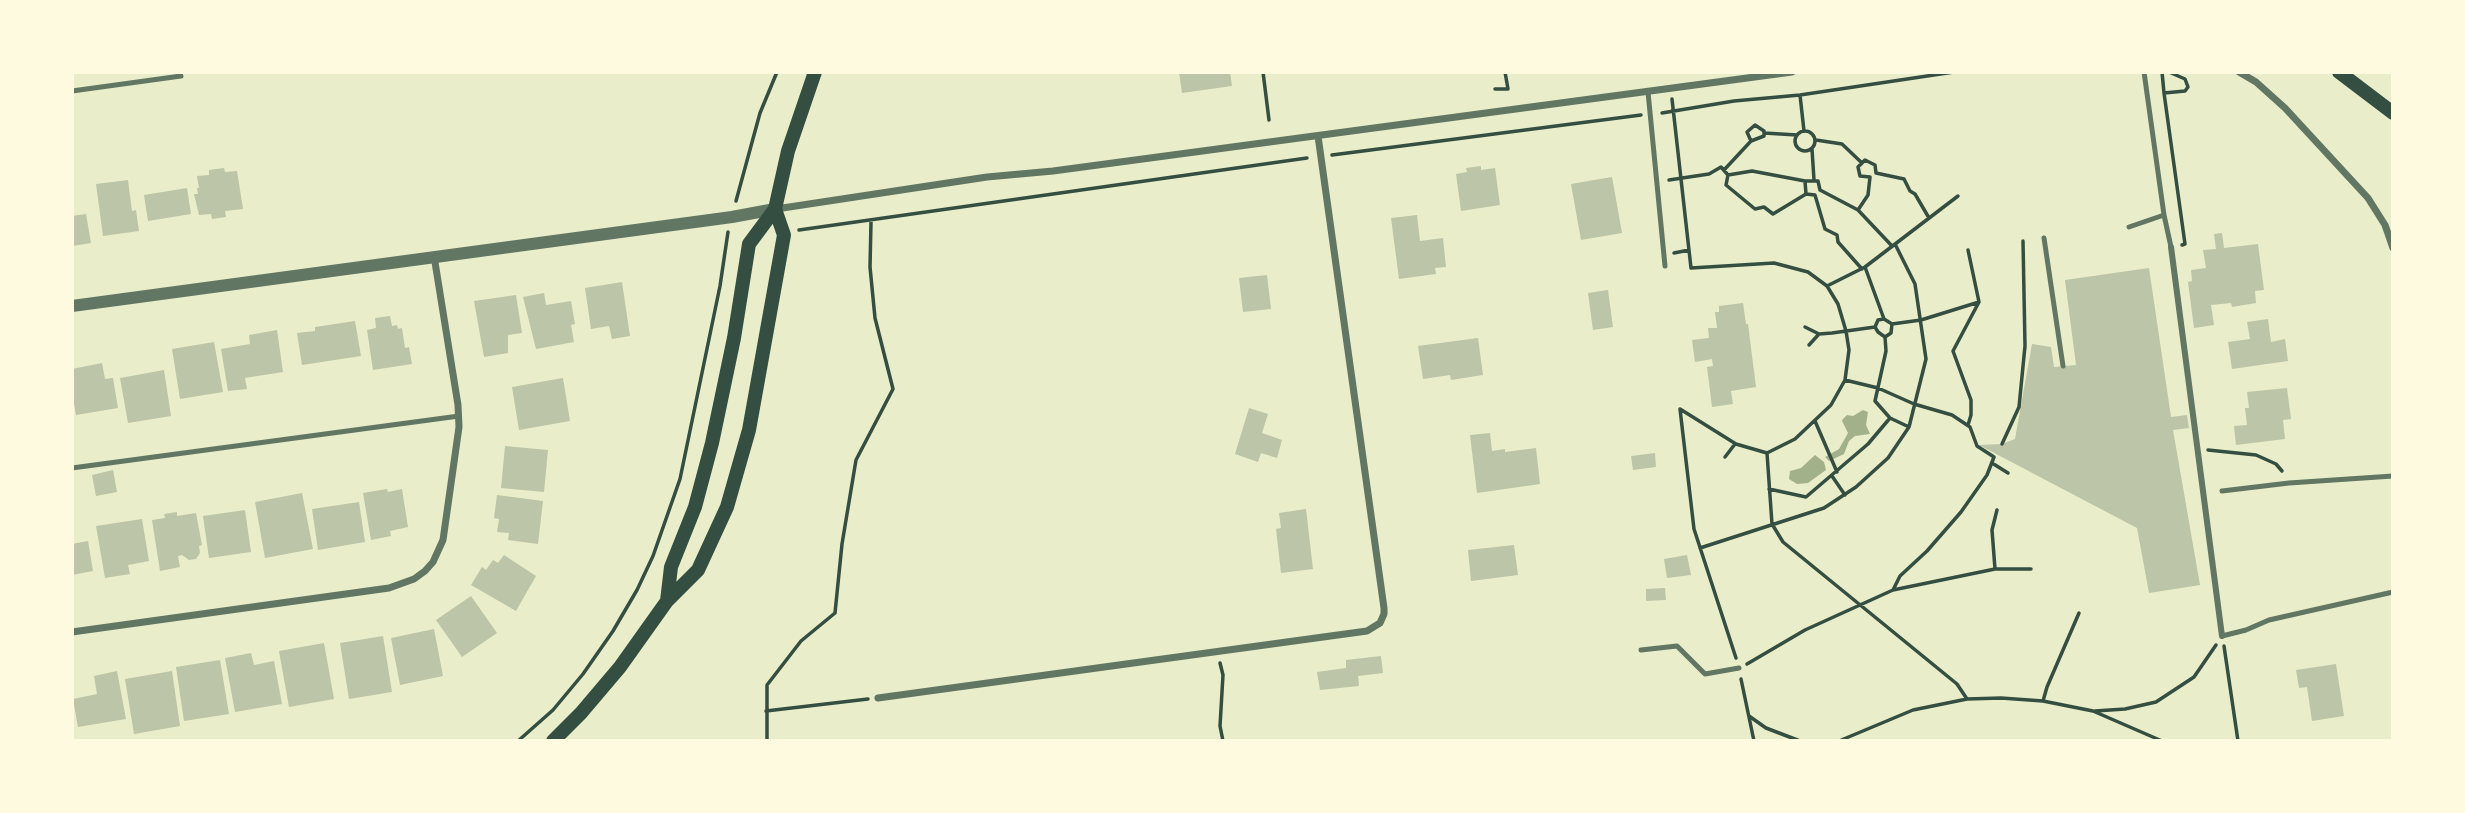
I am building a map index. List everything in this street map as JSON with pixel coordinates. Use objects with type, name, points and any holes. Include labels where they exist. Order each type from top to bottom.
[{"type":"main road","points":[[667,601],[671,567],[695,507],[712,443],[734,338],[749,244],[775,209],[788,151],[814,72]]},
{"type":"main road","points":[[2339,72],[2393,113]]},
{"type":"main road","points":[[553,741],[620,667],[667,601],[698,570],[727,507],[749,430],[784,235],[775,209]]},
{"type":"street","points":[[72,306],[732,218],[974,179],[1053,171],[1792,72]]},
{"type":"street","points":[[2239,72],[2271,94],[2368,198],[2385,225],[2393,248]]},
{"type":"street","points":[[878,698],[1367,631],[1380,623],[1384,608],[1318,136]]},
{"type":"street","points":[[2171,247],[2222,636]]},
{"type":"street","points":[[72,632],[376,590],[414,579],[433,562],[443,540],[459,416],[434,256]]},
{"type":"lane","points":[[2144,72],[2171,247]]},
{"type":"lane","points":[[72,91],[181,76]]},
{"type":"lane","points":[[1648,92],[1665,266]]},
{"type":"lane","points":[[2129,227],[2164,215]]},
{"type":"lane","points":[[2044,238],[2063,366]]},
{"type":"lane","points":[[72,468],[459,416]]},
{"type":"lane","points":[[2222,491],[2393,476]]},
{"type":"lane","points":[[2222,636],[2269,620],[2393,592]]},
{"type":"lane","points":[[1641,650],[1677,646],[1705,674],[1740,668]]},
{"type":"path","points":[[737,200],[760,113],[777,72]]},
{"type":"path","points":[[1263,72],[1269,120]]},
{"type":"path","points":[[1495,89],[1507,89],[1505,72]]},
{"type":"path","points":[[2162,72],[2185,244],[2171,247]]},
{"type":"path","points":[[2164,93],[2185,91],[2188,87],[2185,79],[2169,72]]},
{"type":"path","points":[[1800,96],[1804,131]]},
{"type":"path","points":[[1672,98],[1691,268],[1774,263],[1808,272],[1827,286],[1838,304],[1849,349],[1845,380],[1831,405],[1795,439],[1767,453],[1735,444],[1680,408],[1694,529],[1714,587]]},
{"type":"path","points":[[1751,141],[1747,132],[1755,125],[1764,131],[1764,134]]},
{"type":"path","points":[[1724,170],[1751,141],[1764,134],[1797,135],[1804,131],[1813,134],[1816,140]]},
{"type":"path","points":[[1797,135],[1797,148],[1806,152],[1812,149]]},
{"type":"path","points":[[1814,180],[1812,149],[1816,140]]},
{"type":"path","points":[[1816,140],[1842,144],[1862,163]]},
{"type":"path","points":[[803,229],[1308,158]]},
{"type":"path","points":[[1865,160],[1875,165],[1875,173],[1870,177],[1860,177],[1858,167],[1865,160]]},
{"type":"path","points":[[1682,179],[1709,174],[1721,167],[1728,175],[1726,185],[1755,209],[1764,207],[1773,214],[1806,194],[1815,195]]},
{"type":"path","points":[[1700,548],[1824,508],[1856,487],[1888,458],[1909,427],[1926,359],[1915,284],[1893,245],[1858,210],[1820,190],[1818,181],[1752,171],[1728,175]]},
{"type":"path","points":[[1875,173],[1904,179],[1928,218]]},
{"type":"path","points":[[1858,210],[1868,195],[1870,177]]},
{"type":"path","points":[[1805,181],[1806,194]]},
{"type":"path","points":[[1815,195],[1820,190]]},
{"type":"path","points":[[1815,195],[1825,229],[1836,235],[1838,242],[1864,268],[1884,318],[1892,324],[1922,320],[1979,302]]},
{"type":"path","points":[[1827,286],[1864,268],[1958,196]]},
{"type":"path","points":[[767,741],[767,685],[801,641],[835,613],[842,544],[856,460],[893,390],[875,318],[870,267],[871,220]]},
{"type":"path","points":[[2002,444],[2019,407],[2022,383],[2025,346],[2023,241]]},
{"type":"path","points":[[518,741],[553,710],[583,674],[613,631],[653,556],[680,479],[720,286],[726,251],[724,246]]},
{"type":"path","points":[[1968,250],[1979,302],[1953,351],[1971,400],[1968,425]]},
{"type":"path","points":[[1875,327],[1878,320],[1884,318]]},
{"type":"path","points":[[1885,337],[1891,333],[1892,324]]},
{"type":"path","points":[[1805,327],[1819,334],[1875,327]]},
{"type":"path","points":[[1875,327],[1885,337]]},
{"type":"path","points":[[1809,345],[1819,334]]},
{"type":"path","points":[[1885,337],[1886,351],[1875,401],[1890,418],[1909,427]]},
{"type":"path","points":[[1845,380],[1878,388],[1914,404],[1952,415],[1968,425],[1977,446],[1994,457],[1987,475],[1961,512],[1927,551],[1900,576],[1893,590]]},
{"type":"path","points":[[1769,489],[1806,497],[1868,444],[1890,418]]},
{"type":"path","points":[[1815,421],[1837,472]]},
{"type":"path","points":[[1725,457],[1735,444]]},
{"type":"path","points":[[2199,450],[2256,455],[2276,464],[2293,483]]},
{"type":"path","points":[[1767,453],[1772,524],[1783,542],[1956,684],[1967,699]]},
{"type":"path","points":[[1992,463],[2008,473]]},
{"type":"path","points":[[1832,476],[1845,495]]},
{"type":"path","points":[[1995,569],[1992,530],[1997,510]]},
{"type":"path","points":[[1740,668],[1805,630],[1893,590],[1995,569],[2031,569]]},
{"type":"path","points":[[2043,701],[2079,613]]},
{"type":"path","points":[[2093,711],[2124,709],[2155,702],[2194,677],[2222,636]]},
{"type":"path","points":[[1217,650],[1223,675],[1220,726],[1223,741]]},
{"type":"path","points":[[2226,663],[2238,741]]},
{"type":"path","points":[[766,711],[878,698]]},
{"type":"path","points":[[1839,741],[1913,710],[1967,699],[2001,698],[2043,701],[2093,711],[2162,741]]},
{"type":"path","points":[[1748,715],[1766,728],[1800,741]]},
{"type":"shaded area","points":[[1863,410],[1868,412],[1866,425],[1870,434],[1855,436],[1849,441],[1844,454],[1829,461],[1825,457],[1839,449],[1848,433],[1843,419]]},
{"type":"shaded area","points":[[1815,455],[1824,462],[1826,470],[1808,483],[1797,484],[1789,479],[1790,471],[1801,468]]},
{"type":"building","points":[[1179,72],[1230,72],[1232,86],[1182,93]]},
{"type":"building","points":[[1481,166],[1481,170],[1495,168],[1500,205],[1461,211],[1456,174],[1467,172],[1466,168]]},
{"type":"building","points":[[224,168],[225,172],[237,171],[243,209],[225,211],[226,217],[212,219],[211,214],[199,215],[194,194],[198,194],[199,188],[197,176],[209,175],[209,170]]},
{"type":"building","points":[[1612,177],[1622,233],[1581,240],[1571,184]]},
{"type":"building","points":[[128,180],[132,211],[136,210],[139,231],[103,236],[96,184]]},
{"type":"building","points":[[187,188],[191,214],[148,221],[144,195]]},
{"type":"building","points":[[86,214],[91,243],[72,246],[72,216]]},
{"type":"building","points":[[1417,215],[1420,241],[1443,238],[1446,267],[1435,268],[1436,274],[1399,279],[1391,218]]},
{"type":"building","points":[[2222,233],[2224,248],[2258,244],[2264,290],[2255,291],[2256,303],[2232,307],[2231,303],[2211,305],[2214,325],[2194,328],[2188,282],[2192,281],[2191,270],[2206,268],[2203,250],[2216,249],[2214,234]]},
{"type":"building","points":[[2149,268],[2171,417],[2187,415],[2189,428],[2173,430],[2200,585],[2149,593],[2137,528],[1979,445],[2002,444],[2015,439],[2032,344],[2051,347],[2054,367],[2076,365],[2065,280]]},
{"type":"building","points":[[1267,275],[1271,309],[1243,312],[1239,278]]},
{"type":"building","points":[[622,282],[630,336],[612,339],[609,326],[591,329],[585,288]]},
{"type":"building","points":[[1608,290],[1613,327],[1593,330],[1588,293]]},
{"type":"building","points":[[544,293],[546,305],[571,301],[575,324],[571,325],[574,342],[536,349],[523,297]]},
{"type":"building","points":[[516,295],[522,333],[508,335],[508,353],[484,357],[474,301]]},
{"type":"building","points":[[1743,303],[1756,387],[1731,391],[1733,404],[1712,407],[1707,367],[1713,366],[1712,359],[1695,362],[1692,340],[1709,338],[1708,328],[1717,328],[1715,312],[1719,312],[1719,306]]},
{"type":"building","points":[[390,316],[392,326],[402,328],[405,348],[409,347],[412,364],[373,370],[367,330],[376,328],[375,318]]},
{"type":"building","points":[[2268,319],[2271,342],[2285,339],[2288,361],[2232,369],[2228,342],[2250,339],[2247,322]]},
{"type":"building","points":[[355,321],[361,356],[302,365],[297,333],[315,331],[315,327]]},
{"type":"building","points":[[277,330],[283,372],[245,378],[247,389],[228,391],[221,349],[250,344],[249,335]]},
{"type":"building","points":[[1478,338],[1483,375],[1451,380],[1450,375],[1423,379],[1418,346]]},
{"type":"building","points":[[214,342],[223,392],[180,399],[172,349]]},
{"type":"building","points":[[102,363],[105,379],[113,378],[118,408],[76,415],[72,369]]},
{"type":"building","points":[[164,370],[171,416],[128,423],[120,378]]},
{"type":"building","points":[[563,378],[570,421],[519,430],[512,387]]},
{"type":"building","points":[[2287,388],[2291,419],[2283,420],[2285,439],[2236,445],[2234,426],[2247,425],[2247,392]]},
{"type":"building","points":[[1249,408],[1268,414],[1262,433],[1282,440],[1277,458],[1261,453],[1258,462],[1235,454]]},
{"type":"building","points":[[1490,433],[1492,451],[1536,448],[1540,484],[1477,493],[1470,435]]},
{"type":"building","points":[[505,446],[548,450],[544,492],[501,488]]},
{"type":"building","points":[[1655,453],[1656,467],[1633,470],[1631,456]]},
{"type":"building","points":[[113,470],[117,492],[96,496],[92,475]]},
{"type":"building","points":[[387,489],[388,492],[402,489],[408,527],[390,531],[391,536],[371,540],[363,493]]},
{"type":"building","points":[[302,493],[313,549],[265,558],[255,502]]},
{"type":"building","points":[[497,495],[543,501],[538,544],[508,540],[509,533],[497,532],[499,519],[494,518]]},
{"type":"building","points":[[359,502],[365,542],[318,550],[312,509]]},
{"type":"building","points":[[1306,509],[1313,569],[1281,573],[1276,529],[1281,528],[1279,513]]},
{"type":"building","points":[[245,510],[251,552],[209,558],[203,516]]},
{"type":"building","points":[[177,512],[177,516],[196,513],[202,545],[199,546],[200,553],[196,559],[189,560],[182,555],[178,556],[180,567],[160,571],[152,520]]},
{"type":"building","points":[[142,519],[149,561],[128,565],[130,574],[105,578],[96,526]]},
{"type":"building","points":[[88,541],[93,571],[72,575],[72,544]]},
{"type":"building","points":[[1514,545],[1518,575],[1471,581],[1468,550]]},
{"type":"building","points":[[504,555],[536,576],[516,611],[471,585],[482,567],[486,570],[493,560],[498,563]]},
{"type":"building","points":[[1687,555],[1691,575],[1667,578],[1664,559]]},
{"type":"building","points":[[1665,588],[1666,600],[1646,601],[1646,589]]},
{"type":"building","points":[[471,596],[497,633],[462,657],[436,620]]},
{"type":"building","points":[[434,629],[443,676],[400,685],[391,638]]},
{"type":"building","points":[[383,636],[392,692],[349,699],[340,643]]},
{"type":"building","points":[[324,643],[334,699],[289,707],[279,651]]},
{"type":"building","points":[[251,653],[254,665],[274,661],[282,704],[235,712],[225,658]]},
{"type":"building","points":[[1381,656],[1383,673],[1358,676],[1359,686],[1320,690],[1317,672],[1346,668],[1346,660]]},
{"type":"building","points":[[220,660],[229,714],[184,721],[176,667]]},
{"type":"building","points":[[2336,664],[2344,716],[2312,721],[2307,687],[2299,688],[2296,670]]},
{"type":"building","points":[[117,671],[126,719],[78,727],[73,699],[97,694],[94,676]]},
{"type":"building","points":[[172,671],[180,726],[134,734],[125,679]]}]
